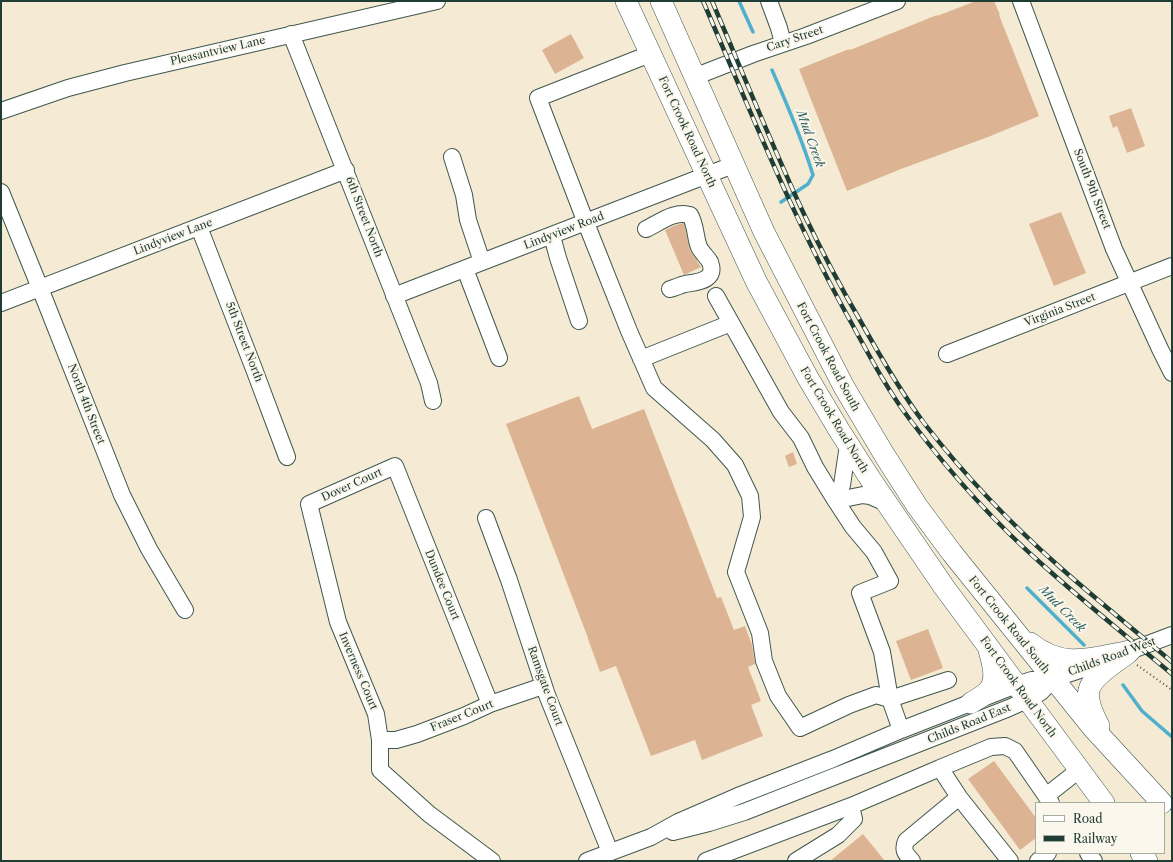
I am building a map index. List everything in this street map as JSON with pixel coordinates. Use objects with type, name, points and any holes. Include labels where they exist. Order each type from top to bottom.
[{"type":"main road","name":"Fort Crook Road North","points":[[626,1],[756,281],[808,378],[848,445],[944,587],[1103,802]]},
{"type":"main road","name":"Fort Crook Road South","points":[[661,1],[764,232],[844,388],[917,506],[952,553],[1053,679]]},
{"type":"main road","points":[[1014,630],[1036,648],[1048,655],[1058,658],[1079,660],[1130,651]]},
{"type":"main road","points":[[971,703],[984,695],[990,689],[993,680],[994,671],[988,647]]},
{"type":"main road","points":[[1111,748],[1090,707],[1088,690],[1096,678],[1130,651]]},
{"type":"main road","points":[[1053,679],[1093,728],[1161,802]]},
{"type":"street","name":"Pleasantview Lane","points":[[1,111],[68,88],[104,78],[291,34],[385,7],[437,1]]},
{"type":"street","points":[[769,1],[783,43]]},
{"type":"street","name":"Cary Street","points":[[694,77],[896,1]]},
{"type":"street","name":"South 9th Street","points":[[1021,1],[1114,249],[1172,374]]},
{"type":"street","name":"6th Street North","points":[[291,34],[346,170],[429,384],[433,401]]},
{"type":"street","points":[[650,54],[538,98],[586,223],[654,388],[713,440],[735,465],[750,496],[752,517],[736,572],[760,633],[764,661],[778,696],[800,728],[849,705],[876,695],[890,699],[948,680]]},
{"type":"street","points":[[452,156],[464,195],[468,220],[482,262]]},
{"type":"street","name":"Lindyview Road","points":[[394,296],[733,165]]},
{"type":"street","name":"Lindyview Lane","points":[[1,303],[346,170]]},
{"type":"street","name":"North 4th Street","points":[[1,192],[122,495],[148,549],[184,610]]},
{"type":"street","points":[[646,229],[678,214],[684,213],[690,215],[693,221],[699,247],[709,261],[711,268],[709,276],[704,281],[684,284],[670,289]]},
{"type":"street","name":"5th Street North","points":[[199,227],[287,457]]},
{"type":"street","points":[[552,236],[579,321]]},
{"type":"street","name":"Virginia Street","points":[[948,354],[1172,266]]},
{"type":"street","points":[[465,269],[499,358]]},
{"type":"street","points":[[716,296],[781,412],[801,438],[815,467],[836,497],[853,527],[874,552],[890,581],[860,593],[882,652],[890,699],[901,730]]},
{"type":"street","points":[[641,359],[731,323]]},
{"type":"street","points":[[836,497],[842,485],[848,445]]},
{"type":"street","name":"Dover Court","points":[[309,504],[395,466]]},
{"type":"street","name":"Dundee Court","points":[[395,466],[490,704]]},
{"type":"street","points":[[836,497],[848,498],[863,495],[870,496],[886,503]]},
{"type":"street","name":"Inverness Court","points":[[309,504],[338,622],[376,714],[380,740],[380,770],[429,814],[492,861]]},
{"type":"street","name":"Ramsgate Court","points":[[486,518],[509,580],[543,686],[610,852]]},
{"type":"street","name":"Childs Road West","points":[[1053,679],[1172,635]]},
{"type":"street","name":"Childs Road East","points":[[651,837],[706,809],[833,759],[901,730],[971,703],[1022,693],[1041,692],[1053,679]]},
{"type":"street","name":"Fraser Court","points":[[380,740],[396,740],[416,734],[464,716],[490,704],[543,686]]},
{"type":"street","name":"Childs Road East","points":[[587,861],[651,837],[709,823],[744,812],[1022,693]]},
{"type":"street","points":[[706,861],[851,806],[991,747],[1005,746],[1014,752],[1048,799],[1080,770]]},
{"type":"street","points":[[940,768],[958,797],[1010,861]]},
{"type":"street","points":[[912,861],[905,852],[904,847],[906,841],[958,797]]},
{"type":"street","points":[[796,861],[838,835],[854,819],[851,806]]},
{"type":"street","points":[[1038,861],[1047,854]]},
{"type":"path","points":[[1130,651],[1137,665],[1172,690]]},
{"type":"building","points":[[976,1],[994,1],[1039,116],[847,191],[799,69]]},
{"type":"building","points":[[571,34],[584,58],[555,74],[542,50]]},
{"type":"building","points":[[1131,108],[1145,146],[1127,153],[1117,126],[1113,128],[1109,116]]},
{"type":"building","points":[[1061,212],[1086,273],[1054,286],[1029,224]]},
{"type":"building","points":[[684,223],[690,250],[701,267],[684,275],[665,230]]},
{"type":"building","points":[[579,396],[592,429],[644,409],[717,598],[721,597],[734,630],[745,626],[752,645],[755,664],[748,667],[761,701],[751,705],[763,736],[702,760],[695,740],[651,756],[616,666],[600,672],[506,424]]},
{"type":"building","points":[[793,452],[797,464],[789,467],[785,456]]},
{"type":"building","points":[[928,629],[943,668],[911,680],[896,641]]},
{"type":"building","points":[[994,761],[1035,817],[1035,839],[1020,850],[968,779]]},
{"type":"building","points":[[863,834],[885,861],[830,861]]},
{"type":"waterway","name":"Mud Creek","points":[[739,1],[753,32]]},
{"type":"waterway","name":"Mud Creek","points":[[772,70],[789,109],[813,175],[808,184],[781,202]]},
{"type":"waterway","name":"Mud Creek","points":[[1027,588],[1084,645]]},
{"type":"waterway","name":"Mud Creek","points":[[1123,685],[1142,711],[1172,737]]},
{"type":"railway","points":[[703,1],[773,165],[811,245],[831,285],[873,361],[903,410],[957,478],[1008,533],[1075,593],[1172,674]]},
{"type":"railway","points":[[712,1],[803,212],[838,281],[875,348],[915,411],[972,481],[1025,535],[1076,581],[1172,662]]}]
